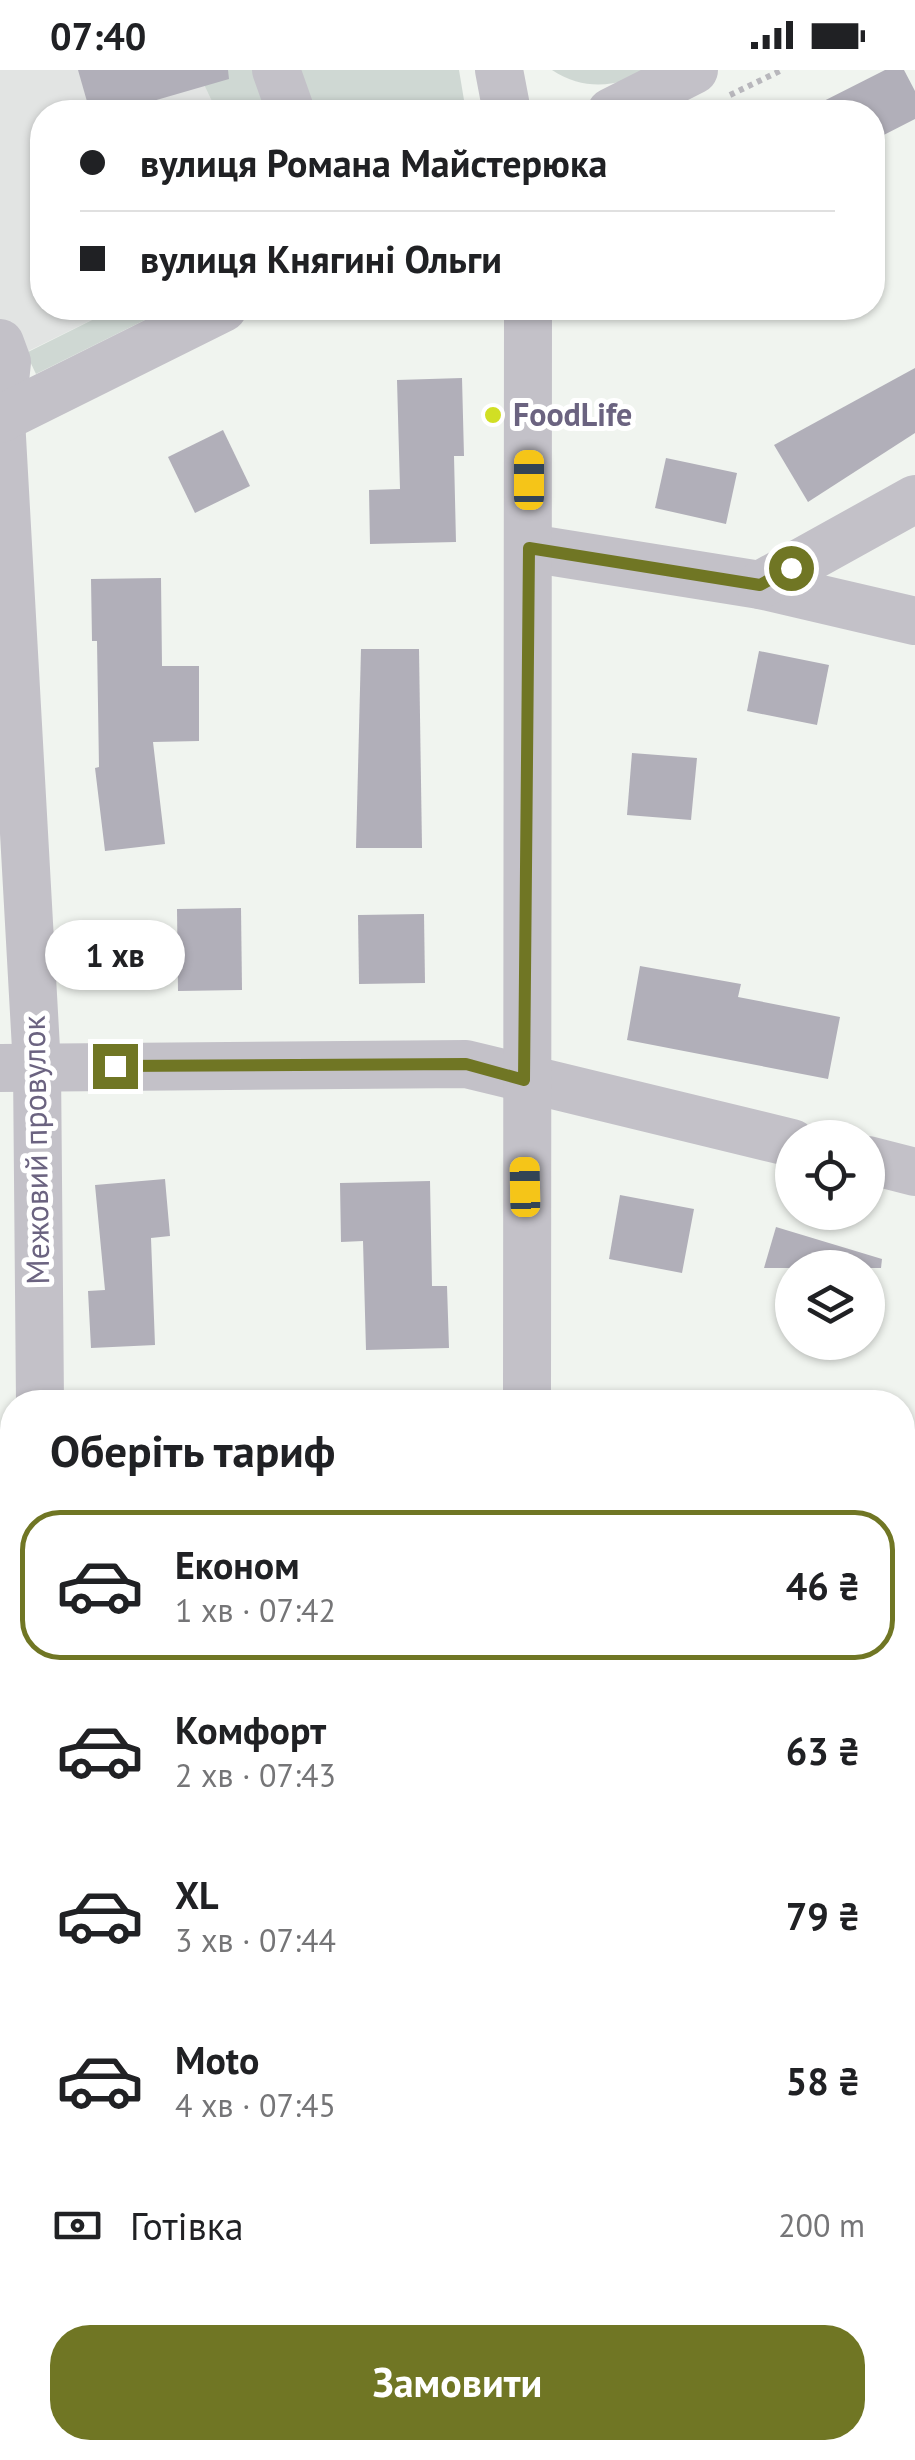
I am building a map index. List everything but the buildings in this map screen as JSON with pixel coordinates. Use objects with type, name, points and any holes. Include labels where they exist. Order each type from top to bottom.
[{"type":"street","points":[[276,70],[287,100]]},
{"type":"street","points":[[498,70],[504,100]]},
{"type":"street","points":[[642,100],[698,78]]},
{"type":"street","points":[[1,419],[199,320]]},
{"type":"street","points":[[526,1390],[528,320]]},
{"type":"street","name":"Межовий провулок","points":[[0,344],[6,362],[1,419],[19,1068],[39,1390]]},
{"type":"street","points":[[760,585],[915,498]]},
{"type":"street","points":[[529,548],[760,585],[915,620]]},
{"type":"street","points":[[19,1068],[466,1064],[775,1139]]},
{"type":"street","points":[[885,1164],[915,1172]]},
{"type":"path","points":[[698,78],[782,70]]},
{"type":"shaded area","points":[[0,70],[197,70],[211,100],[30,100],[30,320],[92,320],[0,365]]},
{"type":"shaded area","points":[[197,70],[459,70],[464,100],[211,100]]},
{"type":"shaded area","points":[[552,70],[658,70],[631,79],[592,84]]},
{"type":"shaded area","points":[[92,320],[145,320],[36,374],[26,353]]},
{"type":"place","name":"FoodLife","points":[[493,415]]},
{"type":"route","points":[[115,1066],[466,1064],[524,1080],[529,548],[760,585],[791,568]]}]
